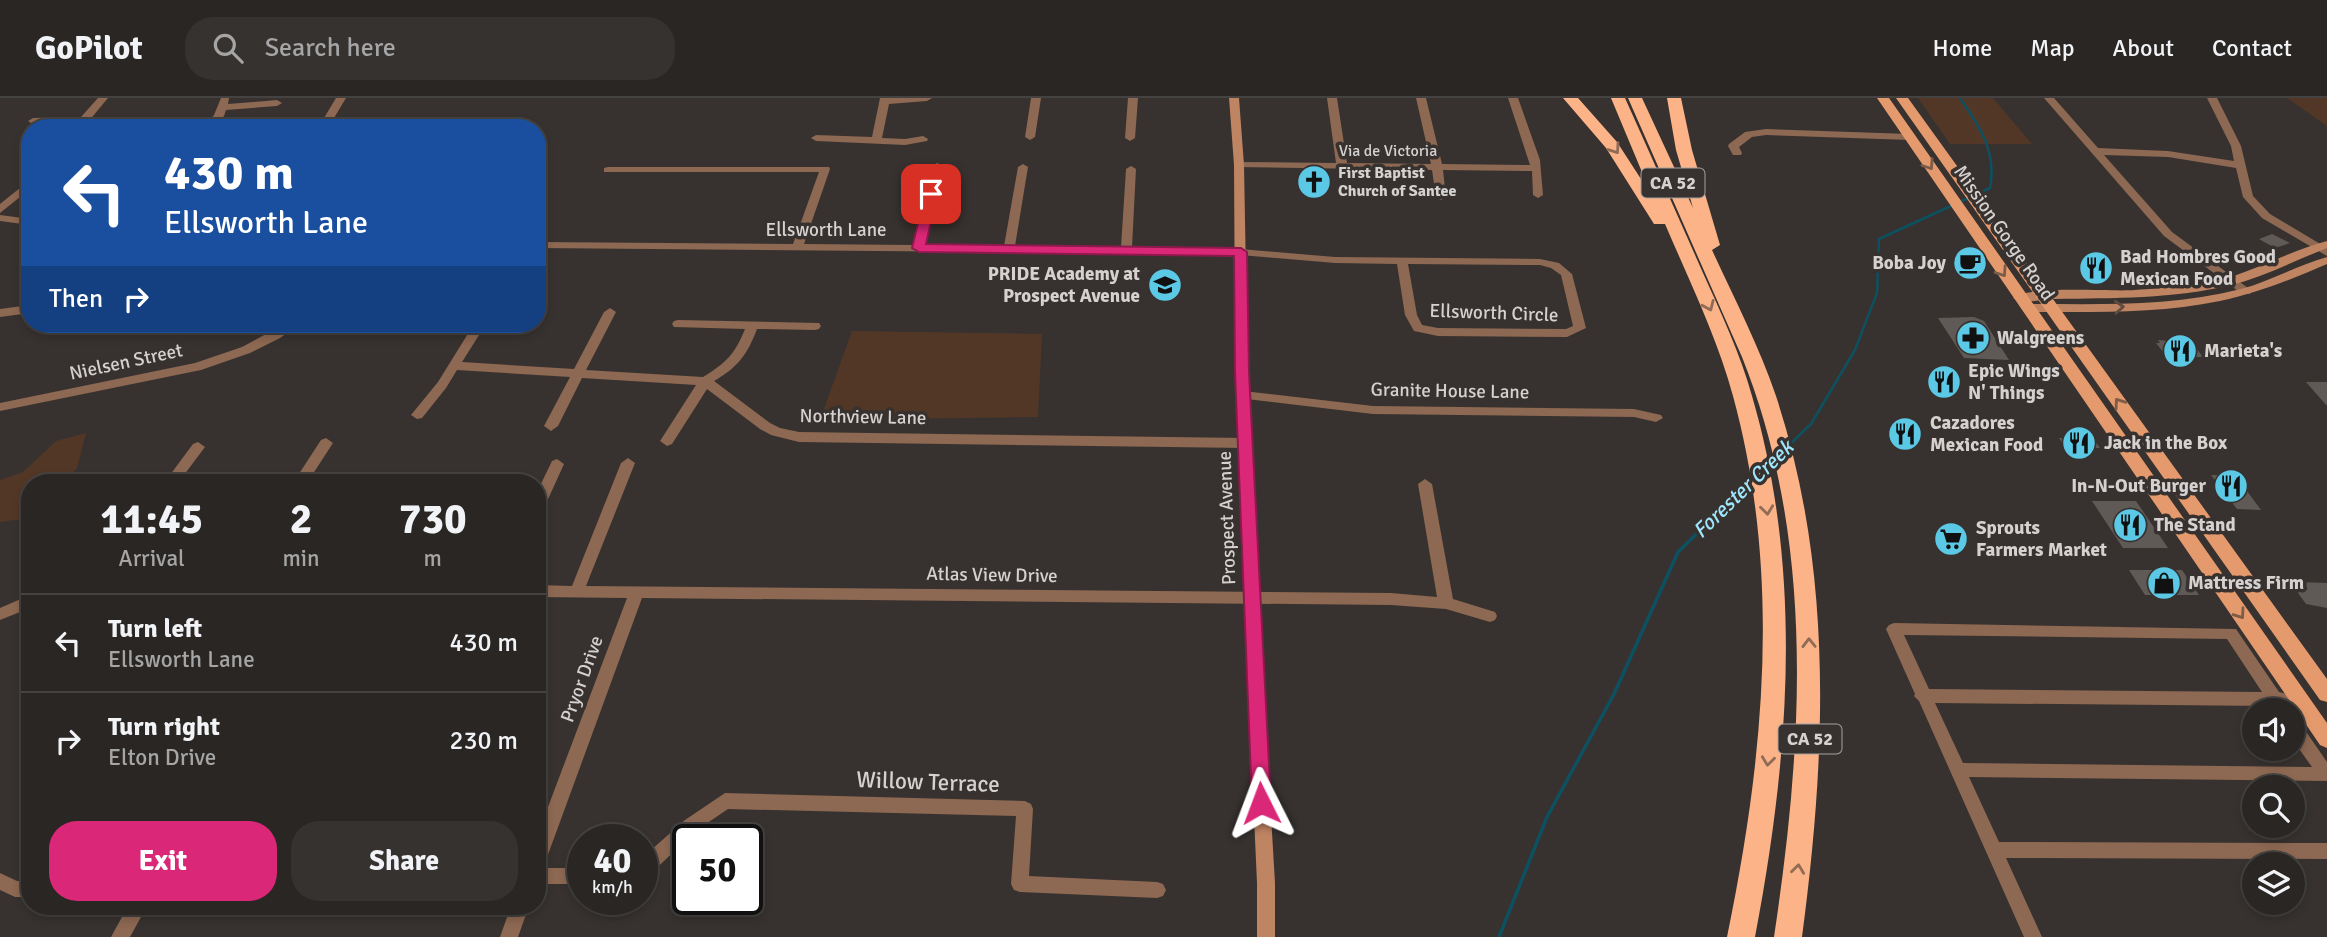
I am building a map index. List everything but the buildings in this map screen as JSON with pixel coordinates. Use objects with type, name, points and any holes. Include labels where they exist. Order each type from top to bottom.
[{"type":"highway","points":[[1570,98],[1612,145],[1704,273]]},
{"type":"highway","points":[[1611,98],[1652,176]]},
{"type":"highway","name":"CA 52","points":[[1618,98],[1652,176],[1759,377],[1777,438],[1800,541],[1808,605],[1811,712],[1807,796],[1788,937]]},
{"type":"highway","name":"CA 52","points":[[1635,98],[1704,273],[1742,396],[1766,499],[1774,571],[1772,726],[1751,890],[1741,937]]},
{"type":"highway","points":[[1674,98],[1684,150],[1712,239],[1704,273]]},
{"type":"main road","name":"Prospect Avenue","points":[[1234,98],[1239,165],[1243,395],[1266,883],[1266,937]]},
{"type":"main road","name":"Mission Gorge Road","points":[[1883,98],[1984,245],[2035,302],[2327,694]]},
{"type":"main road","name":"Mission Gorge Road","points":[[1902,98],[1998,233],[2035,302],[2283,698]]},
{"type":"main road","points":[[2035,302],[2148,293],[2231,281],[2324,248]]},
{"type":"main road","points":[[2035,302],[2116,307],[2183,303],[2246,291],[2327,260]]},
{"type":"main road","name":"Mission Gorge Road","points":[[2305,720],[2327,739]]},
{"type":"street","points":[[86,119],[103,98]]},
{"type":"street","points":[[328,119],[341,98]]},
{"type":"street","points":[[876,141],[885,100],[926,98]]},
{"type":"street","points":[[1030,137],[1036,98]]},
{"type":"street","points":[[1130,138],[1133,98]]},
{"type":"street","points":[[1332,98],[1342,167]]},
{"type":"street","points":[[1421,98],[1437,166],[1441,197]]},
{"type":"street","points":[[1513,98],[1536,168],[1540,186],[1538,195]]},
{"type":"street","points":[[2049,98],[2168,234],[2246,291]]},
{"type":"street","points":[[2212,98],[2236,146],[2248,197],[2259,211],[2324,248]]},
{"type":"street","points":[[214,119],[224,102],[277,103]]},
{"type":"street","points":[[1737,153],[1733,146],[1741,138],[1766,132],[1910,137]]},
{"type":"street","points":[[816,138],[876,141],[923,139]]},
{"type":"street","points":[[2094,151],[2168,154],[2240,165]]},
{"type":"street","name":"Via de Victoria","points":[[1239,165],[1536,168]]},
{"type":"street","points":[[919,248],[937,166]]},
{"type":"street","points":[[1009,249],[1023,167]]},
{"type":"street","points":[[608,170],[825,169],[797,247]]},
{"type":"street","points":[[1126,251],[1131,169]]},
{"type":"street","points":[[0,210],[21,191]]},
{"type":"street","points":[[0,218],[21,221]]},
{"type":"street","name":"Ellsworth Lane","points":[[546,245],[1241,252]]},
{"type":"street","name":"Ellsworth Circle","points":[[1241,252],[1335,260],[1540,262],[1555,265],[1566,274],[1580,328],[1570,333],[1438,332],[1418,328],[1411,315],[1402,261]]},
{"type":"street","points":[[0,313],[21,310]]},
{"type":"street","points":[[551,426],[610,312]]},
{"type":"street","points":[[678,324],[815,326]]},
{"type":"street","points":[[667,441],[705,381],[738,357],[748,342],[754,325]]},
{"type":"street","name":"Nielsen Street","points":[[0,407],[197,367],[229,357],[279,333]]},
{"type":"street","points":[[418,415],[455,366],[475,333]]},
{"type":"street","points":[[455,366],[705,381]]},
{"type":"street","name":"Northview Lane","points":[[705,381],[765,426],[776,432],[799,437],[1245,443]]},
{"type":"street","name":"Granite House Lane","points":[[1243,395],[1373,410],[1634,413],[1656,418]]},
{"type":"street","points":[[306,474],[326,443]]},
{"type":"street","points":[[178,474],[198,446]]},
{"type":"street","points":[[577,591],[628,463]]},
{"type":"street","points":[[546,488],[557,464]]},
{"type":"street","points":[[1425,484],[1446,603]]},
{"type":"street","name":"Atlas View Drive","points":[[546,591],[1391,598],[1446,603],[1490,616]]},
{"type":"street","name":"Pryor Drive","points":[[546,835],[637,591]]},
{"type":"street","points":[[0,614],[21,605]]},
{"type":"street","points":[[2033,937],[1894,629],[2231,633],[2282,698]]},
{"type":"street","points":[[1922,696],[2242,702]]},
{"type":"street","points":[[1956,770],[2326,774],[2305,744]]},
{"type":"street","name":"Willow Terrace","points":[[658,855],[691,825],[725,801],[1025,809],[1020,884],[1157,890]]},
{"type":"street","points":[[1993,850],[2327,851]]},
{"type":"street","points":[[546,876],[567,876]]},
{"type":"street","points":[[0,881],[15,889],[21,889]]},
{"type":"street","points":[[120,937],[133,915]]},
{"type":"street","points":[[509,937],[517,915]]},
{"type":"shaded area","points":[[1918,98],[1993,98],[2032,144],[1950,144]]},
{"type":"shaded area","points":[[2287,98],[2327,98],[2327,126]]},
{"type":"shaded area","points":[[852,331],[1042,334],[1038,417],[820,420]]},
{"type":"shaded area","points":[[86,433],[77,468],[72,474],[21,474],[21,519],[0,522],[0,480],[23,472],[56,441]]},
{"type":"waterway","name":"Forester Creek","points":[[1787,447],[1811,424],[1855,350],[1877,293],[1879,239],[1990,188],[1992,175],[1989,151],[1974,119],[1960,98]]},
{"type":"waterway","name":"Forester Creek","points":[[1499,937],[1547,817],[1614,694],[1678,552],[1753,479]]},
{"type":"place","name":"First Baptist Church of Santee","points":[[1314,182]]},
{"type":"place","name":"Boba Joy","points":[[1970,263]]},
{"type":"place","name":"Bad Hombres Good Mexican Food","points":[[2096,268]]},
{"type":"place","name":"PRIDE Academy at Prospect Avenue","points":[[1165,285]]},
{"type":"place","name":"Walgreens","points":[[1973,338]]},
{"type":"place","name":"Marieta's","points":[[2180,351]]},
{"type":"place","name":"Epic Wings N' Things","points":[[1944,382]]},
{"type":"place","name":"Cazadores Mexican Food","points":[[1905,434]]},
{"type":"place","name":"Jack in the Box","points":[[2079,443]]},
{"type":"place","name":"In-N-Out Burger","points":[[2231,486]]},
{"type":"place","name":"The Stand","points":[[2130,525]]},
{"type":"place","name":"Sprouts Farmers Market","points":[[1951,539]]},
{"type":"place","name":"Mattress Firm","points":[[2164,583]]},
{"type":"route","points":[[931,194],[919,248],[1241,252],[1242,372],[1261,803]]}]
